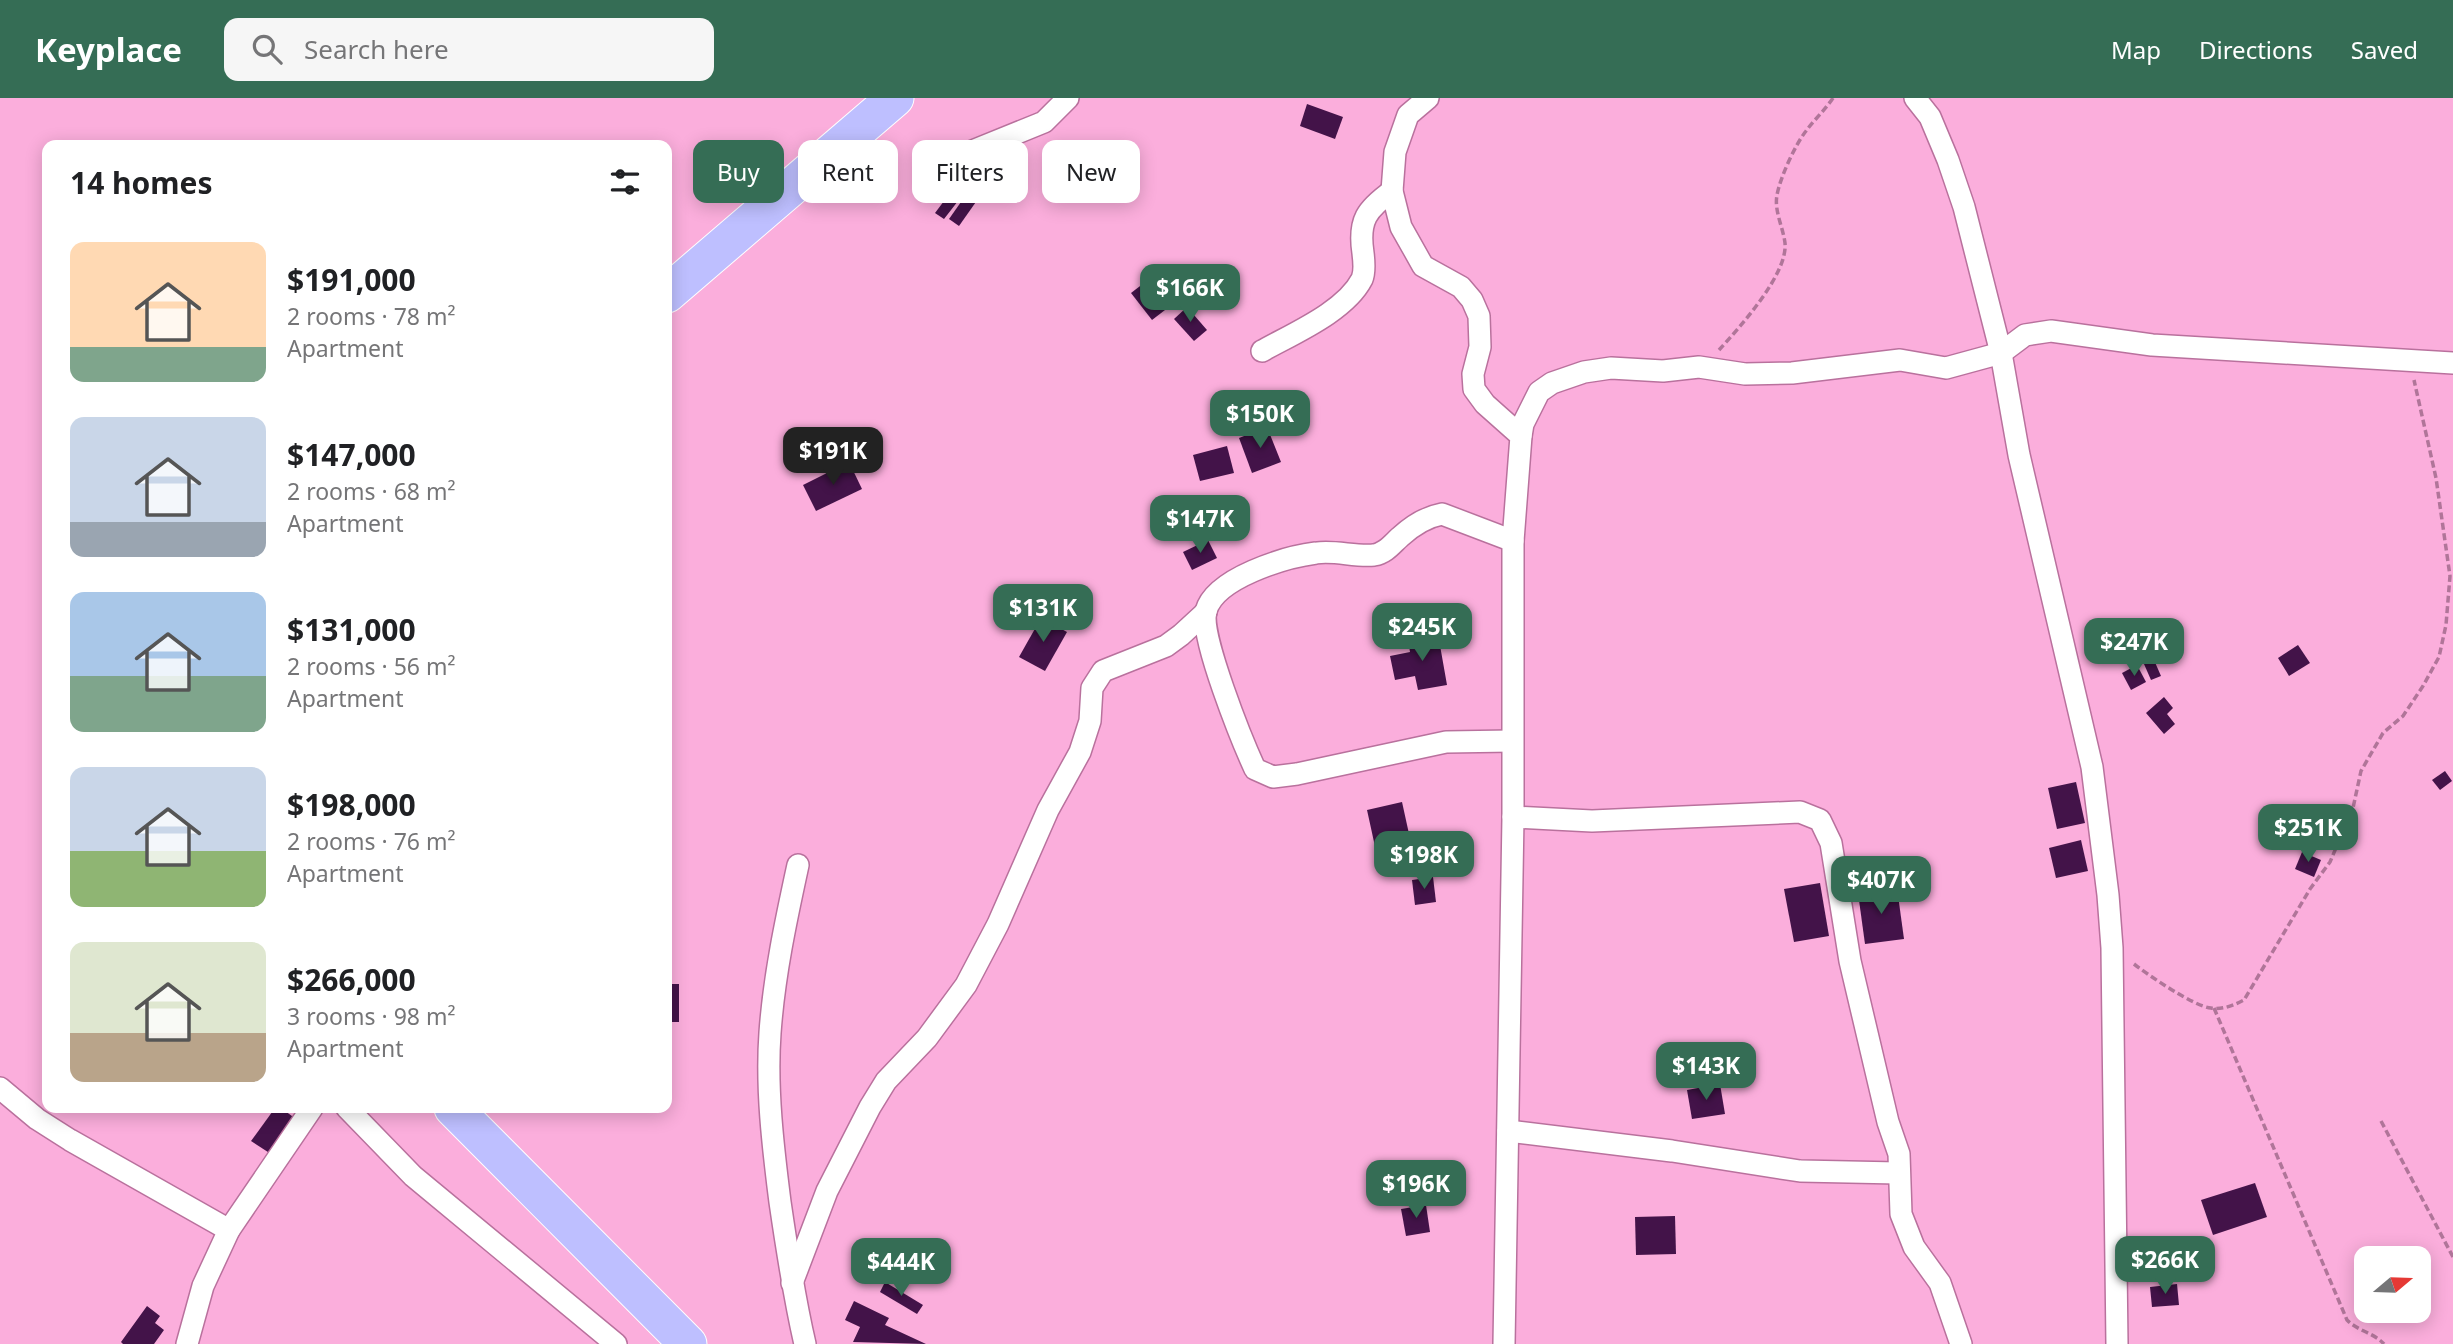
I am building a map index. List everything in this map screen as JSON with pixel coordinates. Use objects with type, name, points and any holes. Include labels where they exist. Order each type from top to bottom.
[{"type":"highway","points":[[672,290],[895,98]]},
{"type":"highway","points":[[458,1113],[688,1344]]},
{"type":"street","points":[[1000,140],[1044,122],[1068,98]]},
{"type":"street","points":[[1428,98],[1408,115],[1395,152],[1392,191],[1401,227],[1423,265],[1461,287],[1472,300],[1479,316],[1480,346],[1473,374],[1474,389],[1485,404],[1521,436]]},
{"type":"street","points":[[1915,98],[1930,117],[1964,207],[2001,353],[2019,455],[2092,767],[2109,895],[2112,948],[2117,1344]]},
{"type":"street","points":[[1262,351],[1324,316],[1355,291],[1364,276],[1361,240],[1366,214],[1371,205],[1392,191]]},
{"type":"street","points":[[1504,1344],[1513,817],[1513,541],[1523,424],[1539,393],[1560,379],[1611,368],[1663,371],[1699,367],[1745,374],[1792,373],[1900,360],[1946,368],[2001,353],[2025,335],[2051,331],[2152,345],[2453,363]]},
{"type":"street","points":[[792,1283],[827,1191],[870,1107],[886,1081],[927,1038],[966,985],[998,924],[1048,810],[1080,752],[1090,720],[1092,688],[1103,671],[1166,646],[1206,612],[1214,597],[1233,580],[1262,567],[1315,553],[1381,553],[1433,515],[1442,514],[1513,541]]},
{"type":"street","points":[[1206,612],[1206,635],[1242,741],[1255,769],[1264,773],[1273,776],[1297,774],[1446,742],[1513,741]]},
{"type":"street","points":[[1513,817],[1592,821],[1800,812],[1820,820],[1831,843],[1850,961],[1888,1122],[1899,1154],[1901,1214],[1914,1247],[1940,1283],[1961,1344]]},
{"type":"street","points":[[798,865],[775,979],[770,1036],[772,1125],[792,1283],[805,1344]]},
{"type":"street","points":[[0,1088],[37,1119],[70,1140],[161,1189],[229,1230]]},
{"type":"street","points":[[187,1344],[203,1286],[229,1230],[309,1113]]},
{"type":"street","points":[[352,1113],[413,1176],[616,1344]]},
{"type":"street","points":[[1508,1130],[1800,1171],[1898,1173]]},
{"type":"path","points":[[1699,367],[1734,334],[1782,267],[1785,243],[1777,194],[1805,133],[1833,98]]},
{"type":"path","points":[[2112,948],[2145,972],[2208,1008],[2233,1006],[2244,1000],[2310,889],[2330,862],[2353,808],[2361,771],[2383,733],[2403,716],[2439,657],[2446,625],[2450,576],[2436,478],[2410,362]]},
{"type":"path","points":[[2214,1008],[2347,1320],[2384,1344]]},
{"type":"path","points":[[2381,1121],[2453,1257]]},
{"type":"building","points":[[1307,104],[1343,117],[1335,139],[1300,126]]},
{"type":"building","points":[[942,203],[956,203],[944,219],[935,213]]},
{"type":"building","points":[[960,203],[975,203],[959,226],[949,219]]},
{"type":"building","points":[[1157,273],[1178,300],[1152,320],[1131,293]]},
{"type":"building","points":[[1187,307],[1207,330],[1194,341],[1174,319]]},
{"type":"building","points":[[1267,427],[1281,462],[1252,473],[1239,438]]},
{"type":"building","points":[[1227,446],[1234,473],[1200,481],[1193,455]]},
{"type":"building","points":[[849,462],[862,489],[816,511],[803,485]]},
{"type":"building","points":[[1208,540],[1217,558],[1192,570],[1183,552]]},
{"type":"building","points":[[1041,618],[1067,632],[1045,671],[1019,657]]},
{"type":"building","points":[[1438,634],[1447,685],[1418,690],[1415,676],[1395,680],[1390,656],[1410,652],[1408,640]]},
{"type":"building","points":[[2298,645],[2310,663],[2289,676],[2278,658]]},
{"type":"building","points":[[2154,660],[2161,676],[2151,680],[2144,664]]},
{"type":"building","points":[[2137,665],[2146,682],[2131,690],[2122,673]]},
{"type":"building","points":[[2164,697],[2173,708],[2167,714],[2175,724],[2164,734],[2146,713]]},
{"type":"building","points":[[2445,771],[2452,781],[2440,790],[2432,780]]},
{"type":"building","points":[[2076,782],[2085,823],[2057,829],[2048,788]]},
{"type":"building","points":[[1402,802],[1411,843],[1376,851],[1367,810]]},
{"type":"building","points":[[2081,840],[2088,871],[2056,878],[2049,848]]},
{"type":"building","points":[[2302,852],[2321,860],[2314,877],[2295,869]]},
{"type":"building","points":[[1433,877],[1436,902],[1415,905],[1412,880]]},
{"type":"building","points":[[1820,883],[1829,936],[1794,942],[1784,889]]},
{"type":"building","points":[[1897,888],[1904,939],[1865,944],[1858,893]]},
{"type":"building","points":[[672,984],[679,984],[679,1022],[672,1022]]},
{"type":"building","points":[[1720,1084],[1725,1114],[1692,1119],[1687,1090]]},
{"type":"building","points":[[271,1113],[288,1113],[296,1119],[271,1154],[251,1141]]},
{"type":"building","points":[[2255,1183],[2267,1217],[2213,1235],[2201,1200]]},
{"type":"building","points":[[1426,1205],[1430,1232],[1406,1236],[1401,1209]]},
{"type":"building","points":[[1675,1216],[1676,1254],[1636,1255],[1635,1217]]},
{"type":"building","points":[[2185,1239],[2191,1261],[2164,1268],[2158,1246]]},
{"type":"building","points":[[885,1282],[923,1305],[917,1314],[880,1292]]},
{"type":"building","points":[[2177,1284],[2179,1305],[2152,1307],[2150,1287]]},
{"type":"building","points":[[854,1301],[889,1318],[885,1325],[926,1344],[853,1342],[860,1327],[845,1320]]},
{"type":"building","points":[[147,1306],[160,1316],[155,1323],[164,1330],[154,1344],[123,1344],[121,1342]]}]
